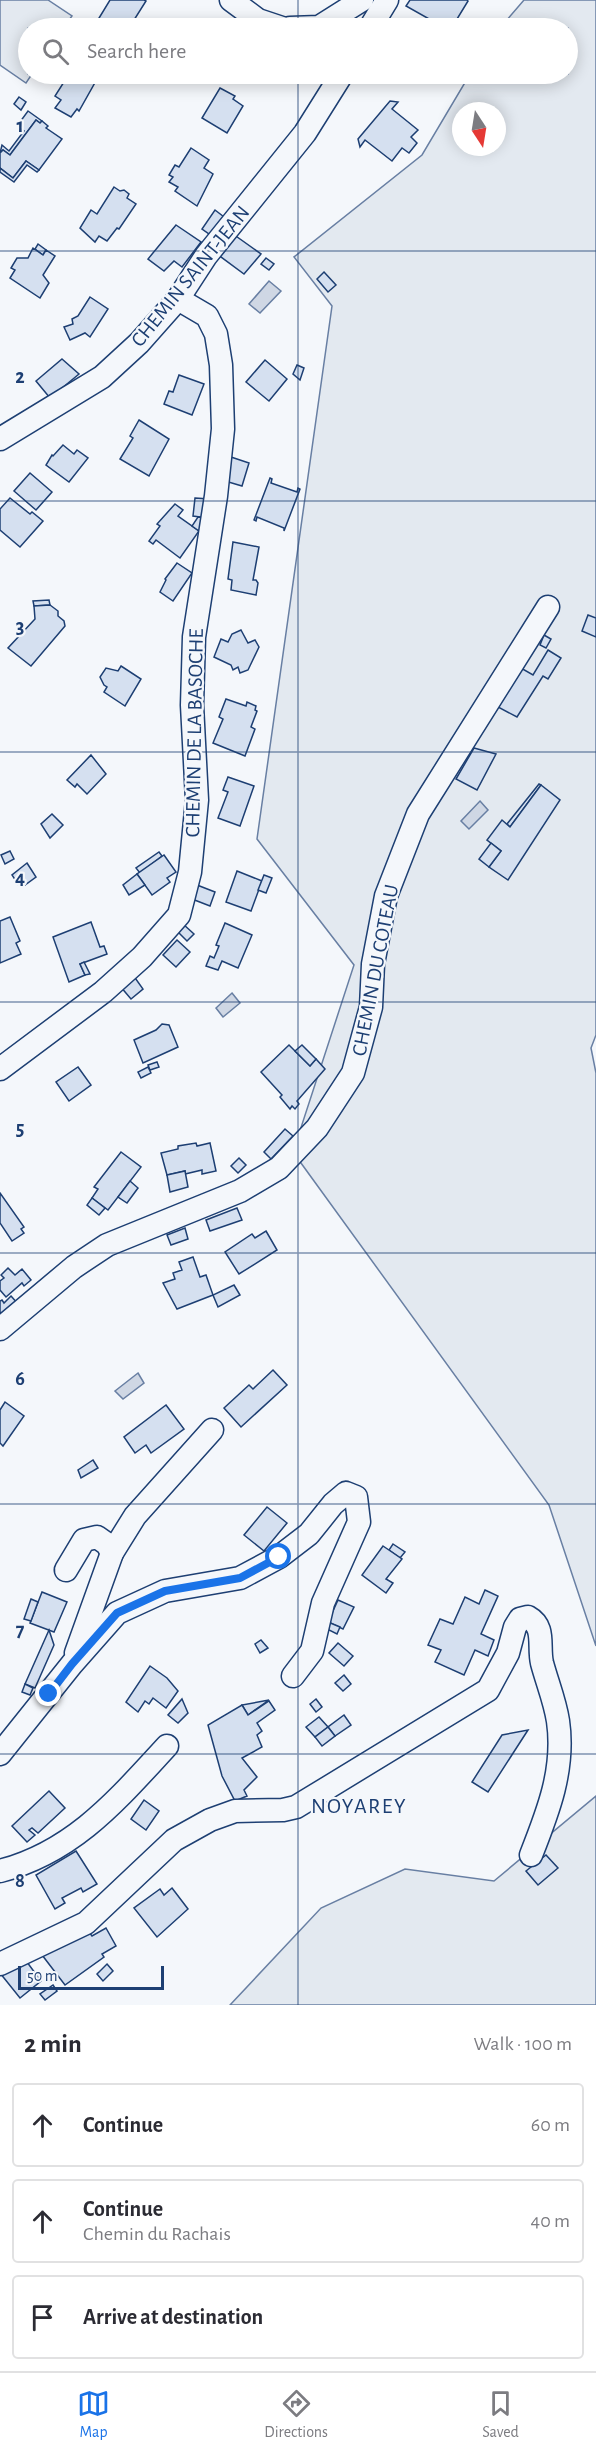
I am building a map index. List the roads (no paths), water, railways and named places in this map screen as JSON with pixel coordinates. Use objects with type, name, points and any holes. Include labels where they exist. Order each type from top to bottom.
[{"type":"street","points":[[231,0],[255,18]]},
{"type":"street","points":[[333,18],[362,0]]},
{"type":"street","points":[[376,18],[387,0]]},
{"type":"street","name":"CHEMIN SAINT-JEAN","points":[[0,439],[102,377],[139,343],[178,299],[206,256],[305,133],[336,84]]},
{"type":"street","name":"CHEMIN DE LA BASOCHE","points":[[0,1069],[103,992],[142,957],[179,915],[190,872],[197,800],[192,705],[194,637],[216,496],[223,418],[221,365],[216,333],[207,316],[178,299]]},
{"type":"street","name":"CHEMIN DU COTEAU","points":[[0,1329],[74,1267],[107,1245],[240,1191],[279,1167],[316,1128],[353,1073],[371,1006],[373,964],[386,896],[418,814],[548,607]]},
{"type":"street","points":[[72,1664],[112,1553],[135,1516],[212,1430]]},
{"type":"street","points":[[0,1754],[72,1664],[117,1613],[165,1591],[240,1578],[279,1557],[309,1534],[333,1504],[346,1494],[356,1497],[359,1522],[323,1603],[312,1651],[293,1676]]},
{"type":"street","points":[[66,1570],[84,1540],[97,1537],[107,1544],[112,1553]]},
{"type":"street","points":[[0,1964],[86,1923],[174,1840],[210,1820],[235,1811],[283,1810],[296,1807],[488,1690],[508,1653],[515,1627],[520,1619],[528,1617],[536,1622],[539,1629],[542,1660],[558,1720],[560,1753],[554,1792],[531,1856]]},
{"type":"street","points":[[0,1871],[16,1867],[70,1839],[104,1814],[167,1746]]},
{"type":"district","name":"NOYAREY","points":[[359,1805]]}]
